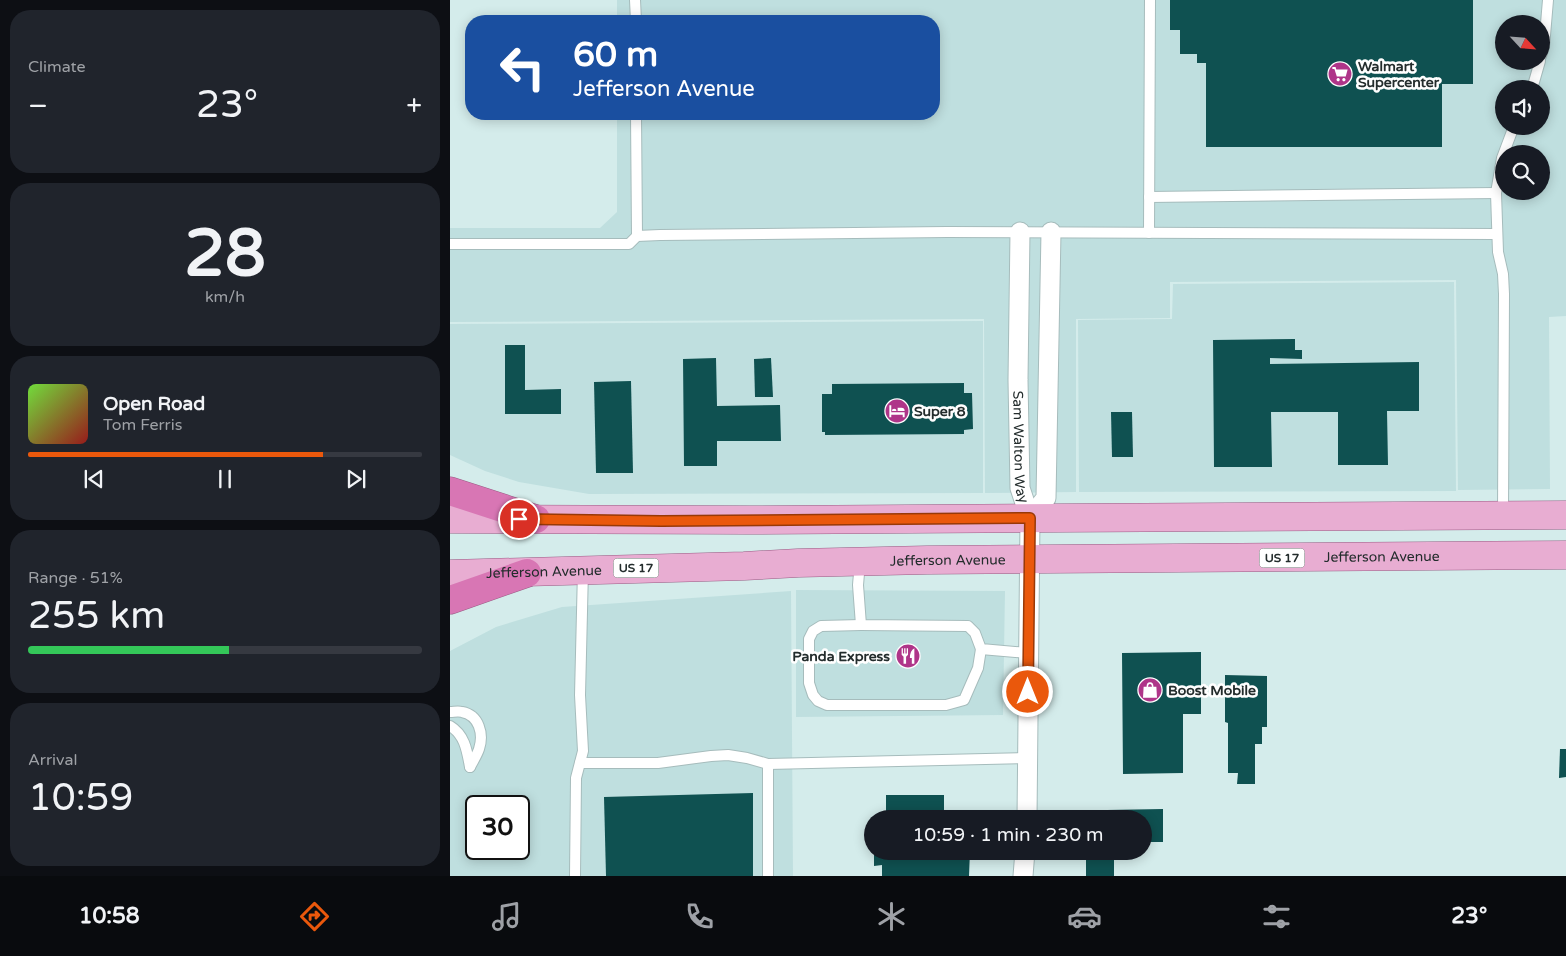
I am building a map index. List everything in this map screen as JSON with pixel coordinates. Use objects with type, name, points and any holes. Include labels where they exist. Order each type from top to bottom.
[{"type":"highway","points":[[450,491],[536,519]]},
{"type":"highway","points":[[450,600],[527,573]]},
{"type":"main road","points":[[450,519],[661,521],[1566,514]]},
{"type":"main road","name":"Jefferson Avenue","points":[[450,574],[860,561],[1566,555]]},
{"type":"street","name":"Sam Walton Way","points":[[1020,232],[1018,380],[1020,488],[1030,518]]},
{"type":"street","name":"Sam Walton Way","points":[[1030,518],[1046,498],[1051,232]]},
{"type":"street","points":[[1027,810],[1030,518]]},
{"type":"street","points":[[1023,876],[1024,860]]},
{"type":"lane","points":[[636,0],[636,15]]},
{"type":"lane","points":[[1149,233],[1150,0]]},
{"type":"lane","points":[[1547,15],[1548,0]]},
{"type":"lane","points":[[636,120],[637,236]]},
{"type":"lane","points":[[1149,197],[1495,193]]},
{"type":"lane","points":[[1496,200],[1498,252],[1503,274],[1504,294],[1503,515]]},
{"type":"lane","points":[[450,244],[629,244],[637,236],[660,235],[1020,232],[1497,234]]},
{"type":"lane","points":[[860,561],[858,585],[861,625]]},
{"type":"lane","points":[[575,876],[576,778],[583,751],[580,694],[583,569]]},
{"type":"lane","points":[[861,625],[968,626],[975,633],[981,649],[978,668],[964,700],[946,705],[827,705],[818,701],[809,683],[809,638],[813,631],[821,626],[861,625]]},
{"type":"lane","points":[[981,649],[1028,653]]},
{"type":"lane","points":[[450,712],[462,712],[474,717],[479,726],[481,736],[479,749],[470,767],[466,745],[461,736],[450,726]]},
{"type":"lane","points":[[580,763],[658,763],[728,755],[768,764],[1027,758]]},
{"type":"lane","points":[[768,764],[768,876]]},
{"type":"shaded area","points":[[617,0],[1566,0],[1566,316],[1549,317],[1550,489],[1458,490],[1456,280],[1170,282],[1170,318],[1076,319],[1076,492],[985,493],[984,319],[450,322],[450,228],[600,228],[617,212],[617,120],[940,120],[940,15],[617,15]]},
{"type":"shaded area","points":[[1454,282],[1456,491],[1079,492],[1078,320],[1172,319],[1173,284]]},
{"type":"shaded area","points":[[983,321],[983,493],[589,494],[519,482],[485,471],[450,455],[450,324]]},
{"type":"shaded area","points":[[796,590],[1005,591],[1003,715],[796,717]]},
{"type":"shaded area","points":[[791,591],[793,876],[450,876],[450,651],[496,627],[562,607]]},
{"type":"building","name":"Walmart Supercenter","points":[[1170,0],[1473,0],[1473,84],[1442,84],[1442,147],[1206,147],[1206,63],[1197,63],[1197,54],[1180,54],[1180,30],[1170,30]]},
{"type":"building","points":[[1295,339],[1295,350],[1302,350],[1302,359],[1270,358],[1270,364],[1419,362],[1419,411],[1387,411],[1388,465],[1338,465],[1338,412],[1271,412],[1272,467],[1214,467],[1213,340]]},
{"type":"building","points":[[505,345],[525,345],[525,390],[561,389],[561,414],[505,414]]},
{"type":"building","points":[[716,358],[717,406],[780,405],[781,441],[717,441],[717,466],[684,466],[683,359]]},
{"type":"building","points":[[771,358],[773,397],[755,397],[754,359]]},
{"type":"building","points":[[631,381],[633,473],[596,473],[594,382]]},
{"type":"building","name":"Super 8","points":[[964,383],[964,393],[972,393],[973,429],[964,430],[964,434],[825,435],[825,432],[822,432],[822,394],[832,394],[832,384]]},
{"type":"building","points":[[1111,412],[1132,412],[1133,457],[1112,457]]},
{"type":"building","points":[[1201,652],[1201,714],[1183,714],[1183,773],[1123,774],[1122,653]]},
{"type":"building","points":[[1225,675],[1267,676],[1267,727],[1262,727],[1262,744],[1255,744],[1255,784],[1237,784],[1238,773],[1228,773],[1228,723],[1225,722]]},
{"type":"building","points":[[1560,749],[1566,749],[1566,777],[1559,778]]},
{"type":"building","points":[[753,793],[753,876],[606,876],[604,797]]},
{"type":"building","points":[[886,795],[944,795],[944,810],[886,810]]},
{"type":"building","points":[[1163,809],[1163,842],[1152,842],[1152,810],[1107,810]]},
{"type":"building","points":[[874,860],[970,860],[969,876],[882,876],[882,865],[874,866]]},
{"type":"building","points":[[1086,860],[1114,860],[1114,876],[1086,876]]},
{"type":"place","name":"Walmart Supercenter","points":[[1340,74]]},
{"type":"place","name":"Super 8","points":[[897,411]]},
{"type":"place","name":"Panda Express","points":[[908,656]]},
{"type":"place","name":"Boost Mobile","points":[[1150,690]]},
{"type":"route","points":[[519,519],[661,521],[1030,518],[1028,692]]}]
